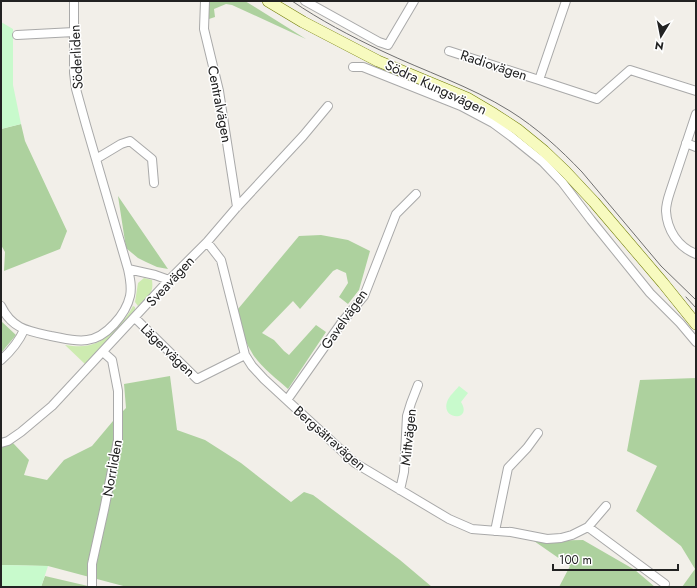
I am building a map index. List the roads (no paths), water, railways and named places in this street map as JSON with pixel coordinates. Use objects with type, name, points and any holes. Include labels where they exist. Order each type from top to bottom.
[{"type":"main road","name":"Södra Kungsvägen","points":[[268,1],[303,22],[371,57],[467,98],[517,129],[565,171],[594,202],[696,324]]},
{"type":"street","name":"Söderliden","points":[[24,330],[78,341],[89,340],[106,332],[113,325],[124,313],[130,297],[131,290],[128,269],[76,89],[74,72],[74,1]]},
{"type":"street","name":"Centralvägen","points":[[205,1],[204,29],[219,91],[238,206]]},
{"type":"street","points":[[305,1],[379,42],[388,44],[414,1]]},
{"type":"street","name":"Radiovägen","points":[[539,80],[566,1]]},
{"type":"street","points":[[17,35],[74,32]]},
{"type":"street","name":"Radiovägen","points":[[449,50],[597,99],[630,70],[696,91]]},
{"type":"street","name":"Södra Kungsvägen","points":[[353,67],[363,67],[369,69],[461,106],[493,123],[512,137],[543,162],[562,182],[650,293],[680,322],[696,342]]},
{"type":"street","name":"Sveavägen","points":[[1,443],[8,441],[21,432],[52,406],[169,280],[207,242],[303,136],[328,106]]},
{"type":"street","points":[[696,114],[670,192],[666,212],[669,225],[676,239],[681,245],[696,254]]},
{"type":"street","points":[[96,159],[121,144],[130,141],[152,160],[154,182]]},
{"type":"street","points":[[686,143],[696,147]]},
{"type":"street","name":"Gavelvägen","points":[[287,400],[342,322],[364,296],[396,214],[416,194]]},
{"type":"street","name":"Bergsätravägen","points":[[207,242],[221,260],[245,355],[252,366],[303,416],[355,463],[450,519],[472,529],[511,532],[547,539],[561,538],[572,535],[588,527],[606,506]]},
{"type":"street","points":[[128,269],[155,275],[169,280]]},
{"type":"street","points":[[1,306],[5,315],[24,330],[21,337],[1,360]]},
{"type":"street","name":"Lägervägen","points":[[135,318],[197,379],[245,355]]},
{"type":"street","name":"Norrliden","points":[[92,587],[92,564],[118,440],[118,391],[112,360],[103,352]]},
{"type":"street","name":"Mittvägen","points":[[400,490],[404,472],[407,416],[418,385]]},
{"type":"street","points":[[495,531],[508,468],[527,448],[538,433]]},
{"type":"street","points":[[588,527],[665,584]]},
{"type":"tram line","points":[[292,1],[358,40],[479,94],[495,102],[530,124],[557,147],[582,172],[661,266],[696,300]]},
{"type":"tram line","points":[[686,297],[696,308]]}]
